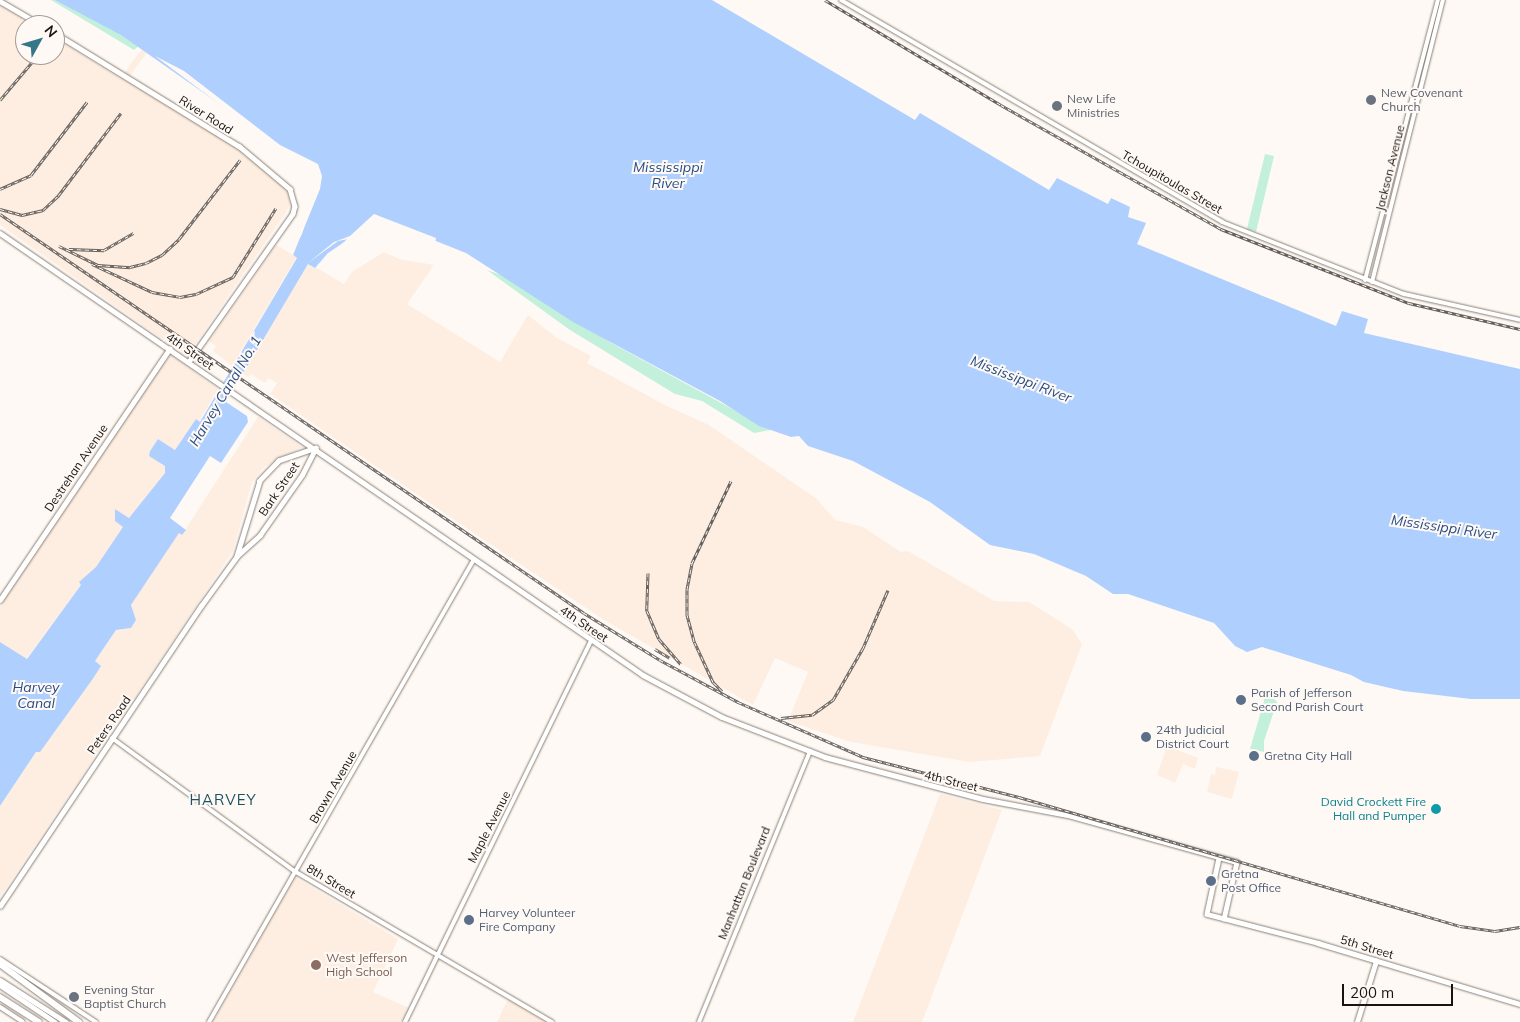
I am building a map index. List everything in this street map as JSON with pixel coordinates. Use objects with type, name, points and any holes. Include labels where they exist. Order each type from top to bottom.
[{"type":"highway","points":[[0,964],[80,1022]]},
{"type":"highway","points":[[0,997],[39,1022]]},
{"type":"main road","points":[[0,1],[24,15]]},
{"type":"main road","name":"River Road","points":[[65,40],[238,146],[284,182],[290,189],[294,206],[273,242],[188,362]]},
{"type":"main road","name":"4th Street","points":[[1,235],[316,448],[473,560],[643,675],[711,712],[810,751],[983,799],[1072,816],[1237,862],[1224,919]]},
{"type":"main road","name":"Destrehan Avenue","points":[[0,600],[169,349]]},
{"type":"main road","name":"Bark Street","points":[[257,540],[302,475],[316,448]]},
{"type":"main road","name":"Peters Road","points":[[237,556],[260,481],[279,461],[316,448]]},
{"type":"main road","name":"Peters Road","points":[[0,906],[237,556],[257,540]]},
{"type":"main road","name":"5th Street","points":[[1219,858],[1206,914],[1376,960],[1520,1004]]},
{"type":"main road","points":[[1357,1022],[1376,960]]},
{"type":"main road","points":[[0,980],[66,1022]]},
{"type":"main road","points":[[0,985],[55,1022]]},
{"type":"street","name":"Tchoupitoulas Street","points":[[840,0],[1222,222],[1404,294],[1520,320]]},
{"type":"street","name":"Jackson Avenue","points":[[1365,280],[1438,0]]},
{"type":"street","name":"Jackson Avenue","points":[[1372,282],[1442,0]]},
{"type":"street","name":"Brown Avenue","points":[[210,1022],[473,560]]},
{"type":"street","name":"Maple Avenue","points":[[405,1022],[591,640]]},
{"type":"street","name":"8th Street","points":[[112,738],[296,872],[552,1022]]},
{"type":"street","name":"Manhattan Boulevard","points":[[699,1022],[810,751]]},
{"type":"street","points":[[0,958],[96,1022]]},
{"type":"street","points":[[0,1008],[23,1022]]},
{"type":"shaded area","points":[[0,5],[16,15],[15,65],[65,65],[65,44],[120,78],[153,35],[157,39],[126,81],[245,153],[287,191],[290,204],[187,356],[0,225]]},
{"type":"shaded area","points":[[276,245],[297,257],[232,366],[213,351],[216,346],[209,341]]},
{"type":"shaded area","points":[[384,252],[399,259],[434,265],[407,304],[500,362],[528,315],[557,338],[591,356],[587,363],[667,406],[709,425],[817,499],[835,520],[863,527],[901,552],[908,551],[994,601],[1029,602],[1072,629],[1082,644],[1040,756],[970,762],[851,742],[788,721],[808,672],[775,658],[753,705],[604,620],[484,540],[270,394],[277,383],[269,378],[265,383],[251,374],[248,377],[242,374],[308,263],[344,284],[352,272]]},
{"type":"shaded area","points":[[169,353],[218,389],[199,422],[196,419],[175,450],[158,439],[150,451],[165,466],[165,473],[129,518],[115,510],[124,527],[96,568],[80,582],[81,585],[26,659],[0,642],[0,605]]},
{"type":"shaded area","points":[[258,417],[302,447],[264,467],[252,482],[233,551],[0,897],[0,806],[37,751],[53,734],[92,680],[95,661],[116,630],[131,628],[136,620],[131,605],[179,533],[185,530]]},
{"type":"shaded area","points":[[1167,746],[1198,758],[1195,769],[1183,764],[1175,783],[1157,775]]},
{"type":"shaded area","points":[[1216,767],[1239,772],[1232,799],[1207,792],[1211,774],[1215,775]]},
{"type":"shaded area","points":[[940,794],[1002,810],[922,1022],[853,1022]]},
{"type":"shaded area","name":"West Jefferson High School","points":[[295,877],[398,939],[373,992],[409,1008],[402,1022],[213,1022]]},
{"type":"shaded area","points":[[508,999],[546,1022],[497,1022]]},
{"type":"green space","points":[[51,0],[68,0],[142,43],[134,50]]},
{"type":"green space","points":[[1265,154],[1274,156],[1256,232],[1247,229]]},
{"type":"green space","points":[[487,270],[504,276],[613,344],[771,430],[754,433],[702,401],[675,394],[570,330]]},
{"type":"green space","points":[[1269,693],[1277,702],[1264,741],[1264,752],[1250,749],[1264,701],[1263,696]]},
{"type":"water","name":"Mississippi River","points":[[55,0],[712,0],[915,120],[920,113],[1049,190],[1057,178],[1108,204],[1111,198],[1130,207],[1128,217],[1146,223],[1137,244],[1336,326],[1342,311],[1368,319],[1364,333],[1520,369],[1520,699],[1471,699],[1403,691],[1364,682],[1351,675],[1262,647],[1247,652],[1235,646],[1214,623],[1128,594],[1113,594],[1086,576],[1034,554],[990,545],[930,502],[853,461],[808,446],[799,436],[791,437],[759,426],[720,401],[573,322],[466,253],[373,216],[315,268],[308,264],[226,402],[247,416],[248,422],[221,463],[210,456],[170,518],[186,530],[182,535],[179,533],[131,605],[136,620],[131,628],[116,630],[95,661],[101,666],[92,680],[40,752],[36,752],[0,806],[0,642],[27,659],[81,585],[79,582],[96,567],[123,527],[115,521],[115,509],[129,518],[165,473],[165,466],[149,456],[158,439],[175,450],[196,419],[200,422],[297,258],[291,253],[302,234],[319,176],[310,161],[284,149],[121,35]]},
{"type":"pier","points":[[155,56],[184,71],[280,145],[318,164],[322,176],[320,189],[293,255],[289,252],[310,205],[316,177],[308,163],[282,151]]},
{"type":"pier","points":[[374,214],[436,238],[435,243],[374,219],[315,268],[328,253],[349,239],[338,241],[308,263],[334,242],[350,236]]},
{"type":"railway","points":[[825,0],[1001,105],[1221,229],[1409,303],[1520,329]]},
{"type":"railway","points":[[0,100],[30,65]]},
{"type":"railway","points":[[0,189],[31,175],[87,102]]},
{"type":"railway","points":[[0,209],[22,215],[43,210],[58,196],[121,113]]},
{"type":"railway","points":[[59,246],[98,265],[130,267],[146,263],[162,255],[179,239],[240,160]]},
{"type":"railway","points":[[92,264],[152,292],[180,297],[196,294],[233,277],[276,208]]},
{"type":"railway","points":[[0,214],[584,613],[660,660],[738,702],[863,757],[1019,797],[1460,926],[1495,931],[1520,927]]},
{"type":"railway","points":[[69,249],[104,250],[134,233]]},
{"type":"railway","points":[[722,691],[713,682],[694,641],[687,614],[687,589],[692,563],[731,481]]},
{"type":"railway","points":[[648,573],[647,611],[659,639],[681,664]]},
{"type":"railway","points":[[781,718],[812,715],[833,700],[863,648],[888,590]]},
{"type":"railway","points":[[655,649],[670,658]]},
{"type":"place","name":"New Covenant Church","points":[[1371,100]]},
{"type":"place","name":"New Life Ministries","points":[[1057,106]]},
{"type":"place","name":"Parish of Jefferson Second Parish Court","points":[[1241,700]]},
{"type":"place","name":"24th Judicial District Court","points":[[1146,737]]},
{"type":"place","name":"Gretna City Hall","points":[[1254,756]]},
{"type":"place","name":"David Crockett Fire Hall and Pumper","points":[[1436,809]]},
{"type":"place","name":"Gretna Post Office","points":[[1211,881]]},
{"type":"place","name":"Harvey Volunteer Fire Company","points":[[469,920]]},
{"type":"place","name":"West Jefferson High School","points":[[316,965]]},
{"type":"place","name":"Evening Star Baptist Church","points":[[74,997]]},
{"type":"district","name":"HARVEY","points":[[223,800]]},
{"type":"water label","name":"Harvey Canal No. 1","points":[[225,391]]},
{"type":"water label","name":"Harvey Canal","points":[[36,696]]}]
